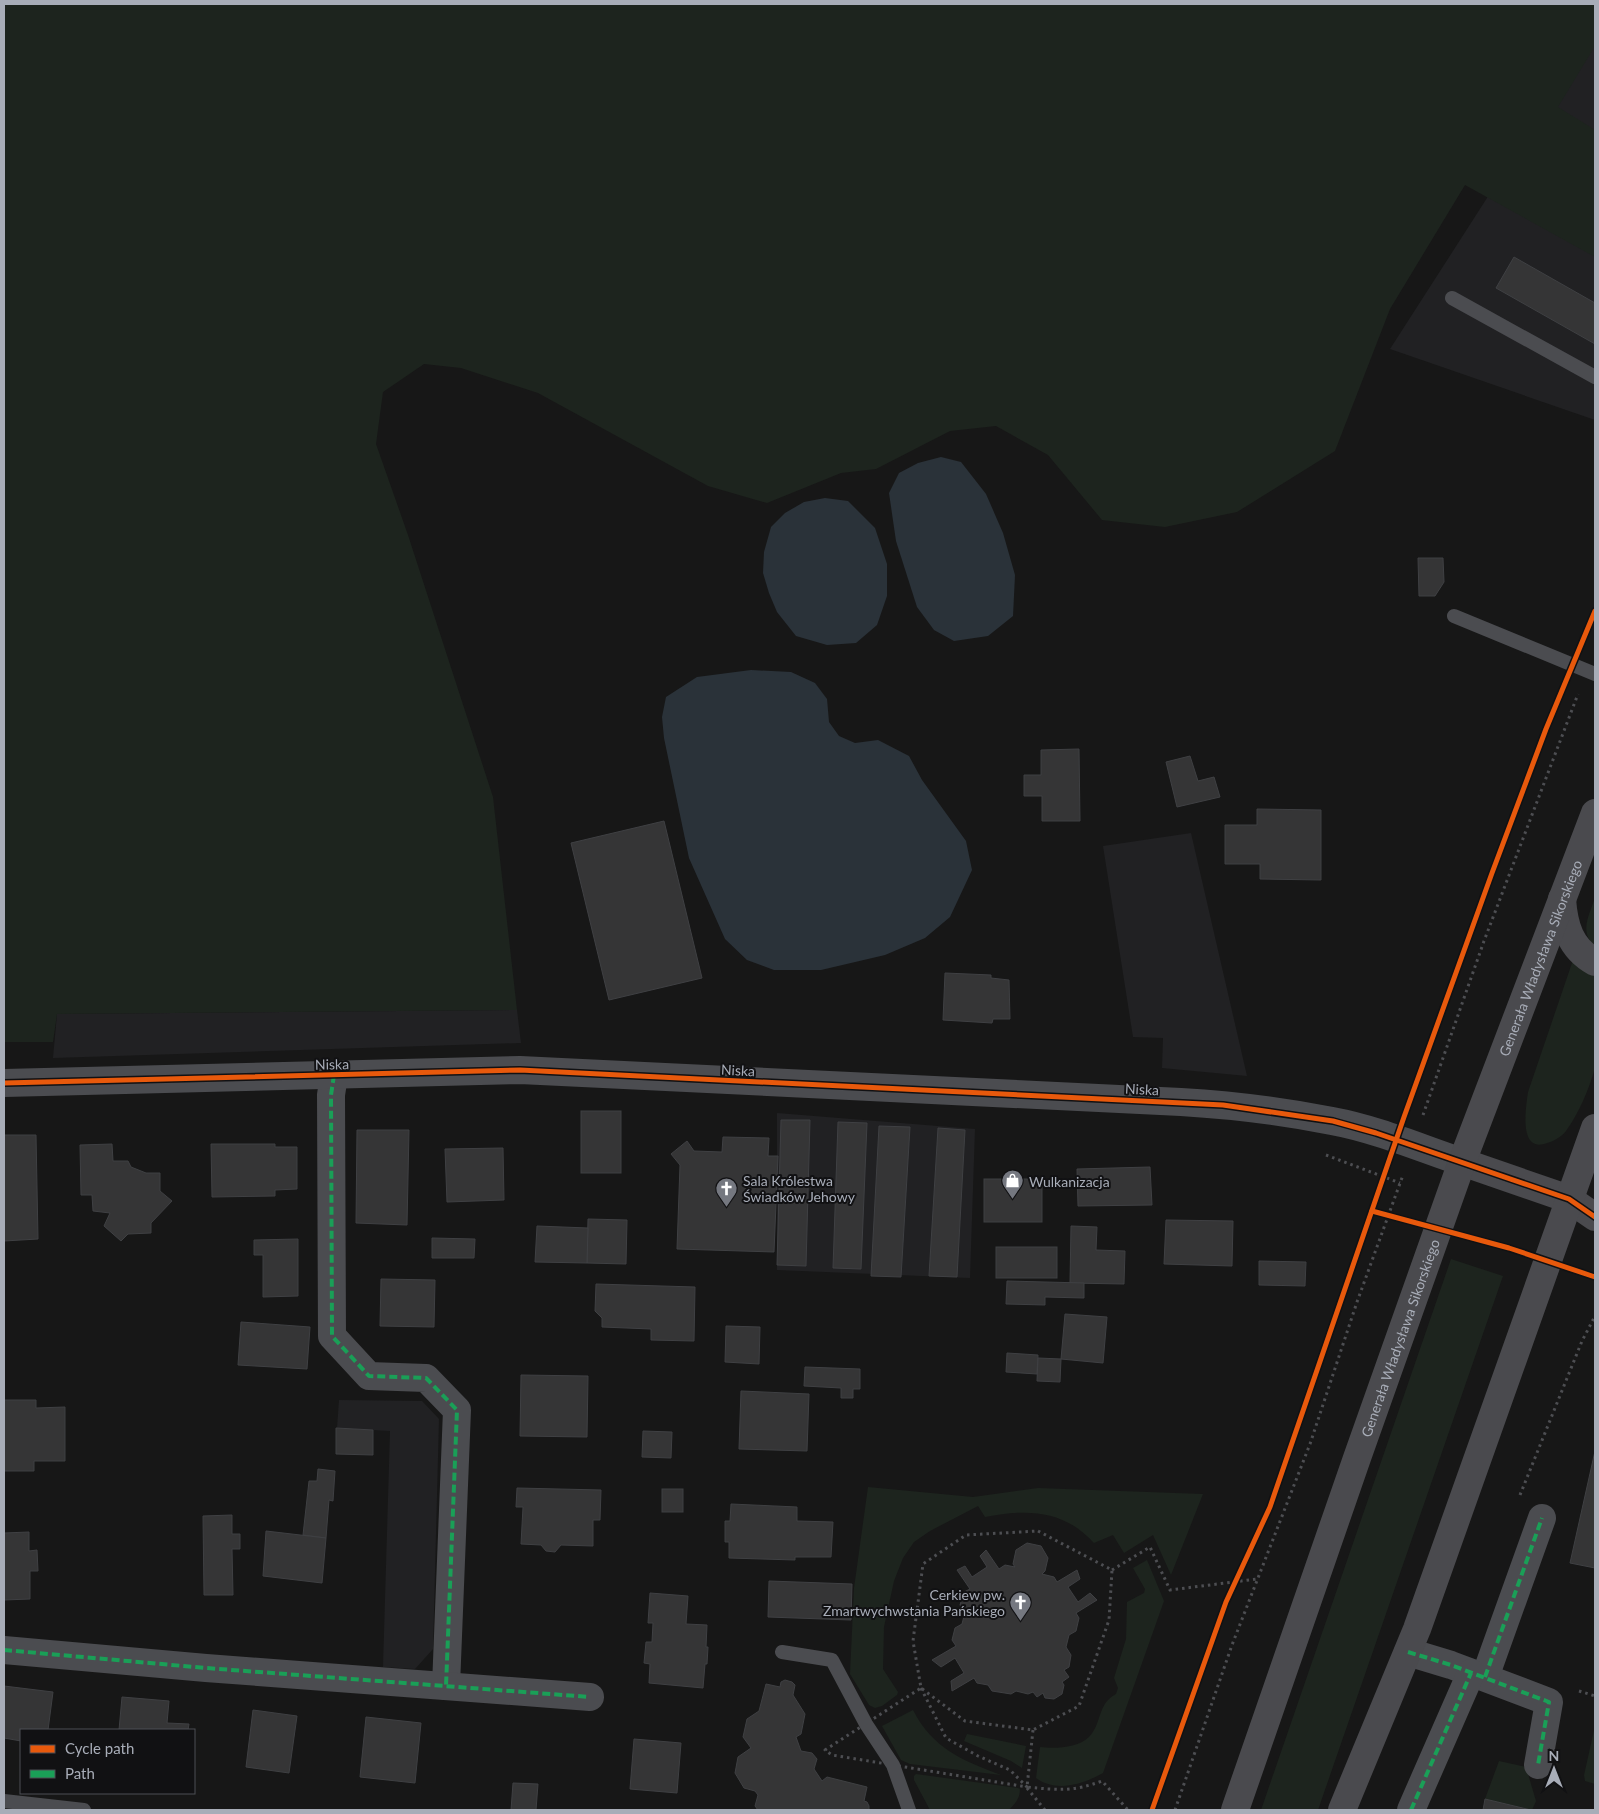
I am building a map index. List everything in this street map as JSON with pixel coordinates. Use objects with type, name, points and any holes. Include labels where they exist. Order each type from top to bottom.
[{"type":"main road","name":"Generała Władysława Sikorskiego","points":[[1235,1810],[1462,1162],[1595,813]]},
{"type":"main road","points":[[1562,899],[1564,921],[1573,942],[1589,959],[1595,962]]},
{"type":"main road","points":[[1342,1810],[1408,1652],[1536,1296],[1582,1198],[1595,1128]]},
{"type":"main road","points":[[1462,1162],[1582,1198],[1595,1217]]},
{"type":"street","name":"Niska","points":[[4,1083],[520,1070],[1223,1105],[1333,1121],[1462,1162]]},
{"type":"street","points":[[334,1075],[331,1095],[332,1336],[369,1376],[426,1378],[457,1410],[446,1686]]},
{"type":"street","points":[[1411,1810],[1478,1675],[1542,1518]]},
{"type":"street","points":[[4,1650],[206,1668],[590,1697]]},
{"type":"street","points":[[1408,1652],[1478,1675],[1549,1702],[1538,1765]]},
{"type":"lane","points":[[1452,298],[1595,378]]},
{"type":"lane","points":[[1454,616],[1591,672]]},
{"type":"lane","points":[[782,1652],[832,1660],[866,1724],[893,1765],[909,1810]]},
{"type":"lane","points":[[4,1801],[84,1810]]},
{"type":"path","points":[[1175,1810],[1232,1645],[1310,1444],[1357,1302],[1404,1143],[1591,672]]},
{"type":"path","points":[[1381,1185],[1404,1143]]},
{"type":"path","points":[[1045,1810],[1027,1787],[1010,1770],[978,1756],[946,1738],[920,1688],[913,1641],[923,1564],[966,1535],[1038,1531],[1112,1570]]},
{"type":"path","points":[[1112,1570],[1150,1547],[1170,1590],[1258,1579]]},
{"type":"path","points":[[920,1688],[965,1721],[1033,1730],[1079,1706],[1109,1620],[1112,1570]]},
{"type":"path","points":[[1232,1588],[1239,1574]]},
{"type":"path","points":[[1027,1787],[1033,1730]]},
{"type":"path","points":[[825,1750],[832,1755],[1060,1791],[1082,1788],[1102,1781],[1128,1810]]},
{"type":"shaded area","points":[[4,4],[1595,4],[1595,46],[1558,107],[1595,130],[1595,257],[1465,185],[1390,309],[1335,451],[1237,512],[1165,527],[1102,520],[1048,455],[996,426],[950,431],[876,469],[841,473],[767,503],[708,486],[538,393],[461,368],[424,364],[383,392],[376,444],[408,535],[493,797],[517,1010],[57,1014],[53,1042],[4,1042]]},
{"type":"shaded area","points":[[1595,30],[1595,420],[1390,349]]},
{"type":"shaded area","points":[[941,457],[961,462],[986,494],[1003,533],[1015,575],[1013,616],[988,636],[954,641],[934,630],[917,607],[896,541],[889,493],[899,473],[918,463]]},
{"type":"shaded area","points":[[825,498],[848,501],[875,528],[887,564],[887,596],[877,625],[856,643],[827,645],[796,636],[777,612],[763,573],[764,552],[771,527],[785,513],[804,502]]},
{"type":"shaded area","points":[[751,670],[791,672],[815,683],[827,699],[829,722],[839,736],[855,743],[878,740],[909,756],[922,780],[966,841],[972,870],[950,917],[925,938],[885,955],[821,970],[774,970],[747,960],[725,939],[689,858],[664,738],[662,717],[666,697],[697,677]]},
{"type":"shaded area","points":[[1191,833],[1247,1076],[1162,1068],[1163,1038],[1133,1037],[1103,846]]},
{"type":"shaded area","points":[[1595,898],[1595,947],[1587,935],[1586,929]]},
{"type":"shaded area","points":[[1573,960],[1595,976],[1595,1068],[1583,1101],[1566,1131],[1555,1140],[1538,1145],[1532,1142],[1528,1136],[1526,1127],[1525,1118],[1528,1092]]},
{"type":"shaded area","points":[[517,1010],[521,1043],[53,1058],[57,1014]]},
{"type":"shaded area","points":[[777,1113],[975,1129],[970,1278],[777,1270]]},
{"type":"shaded area","points":[[1451,1259],[1503,1276],[1318,1810],[1261,1810]]},
{"type":"shaded area","points":[[339,1400],[422,1401],[439,1419],[433,1649],[415,1669],[383,1667],[390,1431],[337,1428]]},
{"type":"shaded area","points":[[868,1487],[973,1497],[1038,1488],[1203,1494],[1171,1575],[1153,1535],[1124,1553],[1113,1535],[1094,1543],[1070,1523],[1044,1514],[1015,1513],[985,1517],[978,1506],[930,1531],[914,1542],[903,1558],[894,1581],[884,1627],[883,1669],[898,1692],[897,1695],[882,1706],[875,1708],[869,1705],[850,1674],[854,1588]]},
{"type":"shaded area","points":[[1147,1560],[1164,1601],[1103,1773],[1087,1781],[1070,1785],[1061,1786],[1044,1783],[1036,1778],[1040,1747],[1066,1747],[1084,1741],[1093,1732],[1106,1703],[1116,1694],[1118,1688],[1114,1678],[1126,1639],[1127,1602],[1144,1593],[1145,1589],[1133,1568]]},
{"type":"shaded area","points":[[913,1710],[921,1723],[939,1744],[961,1758],[1001,1775],[910,1764],[901,1760],[882,1726]]},
{"type":"shaded area","points":[[1595,1726],[1595,1784],[1585,1781],[1584,1775]]},
{"type":"shaded area","points":[[967,1734],[1026,1746],[1022,1768],[1011,1761],[964,1741]]},
{"type":"shaded area","points":[[1499,1761],[1526,1767],[1536,1801],[1532,1810],[1485,1799]]},
{"type":"shaded area","points":[[916,1774],[1018,1788],[1020,1792],[1017,1801],[1009,1810],[930,1810],[914,1780]]},
{"type":"building","points":[[1514,257],[1595,303],[1595,344],[1496,288]]},
{"type":"building","points":[[1418,558],[1443,558],[1444,582],[1435,596],[1419,596]]},
{"type":"building","points":[[1079,749],[1080,821],[1042,821],[1042,796],[1024,796],[1024,775],[1041,775],[1041,750]]},
{"type":"building","points":[[1190,756],[1198,781],[1214,777],[1220,797],[1177,807],[1166,762]]},
{"type":"building","points":[[1257,809],[1321,810],[1321,880],[1260,879],[1260,864],[1225,864],[1225,825],[1257,825]]},
{"type":"building","points":[[664,821],[702,978],[609,1000],[571,843]]},
{"type":"building","points":[[945,973],[991,975],[991,978],[1009,980],[1010,1019],[993,1019],[992,1023],[943,1020]]},
{"type":"building","points":[[581,1111],[621,1111],[621,1173],[581,1173]]},
{"type":"building","points":[[781,1120],[810,1120],[806,1266],[777,1265]]},
{"type":"building","points":[[838,1122],[867,1123],[861,1269],[833,1268]]},
{"type":"building","points":[[879,1126],[910,1127],[901,1277],[871,1276]]},
{"type":"building","points":[[938,1128],[965,1130],[957,1277],[929,1276]]},
{"type":"building","points":[[357,1130],[409,1130],[407,1225],[356,1223]]},
{"type":"building","points":[[4,1135],[36,1135],[38,1239],[4,1241]]},
{"type":"building","name":"Sala Królestwa Świadków Jehowy","points":[[723,1137],[769,1138],[768,1156],[778,1156],[774,1252],[677,1249],[680,1165],[671,1154],[687,1141],[694,1151],[722,1152]]},
{"type":"building","points":[[112,1144],[113,1161],[128,1161],[131,1167],[146,1173],[160,1173],[160,1191],[172,1201],[151,1223],[151,1233],[128,1234],[121,1241],[104,1226],[110,1213],[93,1211],[92,1195],[81,1195],[80,1145]]},
{"type":"building","points":[[211,1144],[275,1144],[275,1147],[297,1147],[297,1189],[275,1190],[275,1196],[212,1197]]},
{"type":"building","points":[[503,1148],[504,1200],[447,1202],[445,1149]]},
{"type":"building","points":[[1150,1167],[1152,1205],[1078,1206],[1077,1169]]},
{"type":"building","name":"Wulkanizacja","points":[[984,1179],[1042,1179],[1042,1222],[984,1222]]},
{"type":"building","points":[[588,1219],[627,1220],[626,1264],[587,1263]]},
{"type":"building","points":[[1166,1220],[1233,1221],[1232,1266],[1164,1264]]},
{"type":"building","points":[[537,1226],[588,1228],[587,1263],[535,1262]]},
{"type":"building","points":[[1071,1226],[1097,1227],[1096,1250],[1125,1251],[1124,1284],[1070,1283]]},
{"type":"building","points":[[432,1238],[475,1239],[474,1258],[432,1258]]},
{"type":"building","points":[[298,1239],[298,1296],[263,1297],[263,1255],[254,1255],[254,1240]]},
{"type":"building","points":[[996,1247],[1057,1247],[1057,1278],[996,1278]]},
{"type":"building","points":[[1259,1261],[1306,1262],[1305,1286],[1259,1285]]},
{"type":"building","points":[[381,1279],[435,1280],[434,1327],[380,1326]]},
{"type":"building","points":[[1007,1281],[1084,1283],[1084,1298],[1045,1297],[1045,1305],[1006,1304]]},
{"type":"building","points":[[596,1284],[695,1287],[694,1341],[651,1340],[651,1329],[602,1327],[602,1318],[595,1311]]},
{"type":"building","points":[[1065,1314],[1107,1317],[1103,1363],[1061,1359]]},
{"type":"building","points":[[241,1322],[310,1327],[307,1369],[238,1365]]},
{"type":"building","points":[[726,1326],[760,1327],[759,1364],[725,1362]]},
{"type":"building","points":[[1007,1353],[1038,1355],[1037,1374],[1006,1372]]},
{"type":"building","points":[[1038,1358],[1061,1359],[1060,1382],[1037,1381]]},
{"type":"building","points":[[805,1367],[860,1369],[860,1389],[853,1389],[853,1398],[841,1398],[841,1388],[804,1386]]},
{"type":"building","points":[[521,1375],[588,1376],[587,1437],[520,1436]]},
{"type":"building","points":[[741,1391],[809,1394],[807,1451],[739,1449]]},
{"type":"building","points":[[4,1400],[36,1400],[36,1408],[65,1407],[65,1461],[34,1461],[34,1471],[4,1471]]},
{"type":"building","points":[[336,1428],[373,1430],[373,1455],[336,1454]]},
{"type":"building","points":[[643,1431],[672,1432],[671,1458],[642,1457]]},
{"type":"building","points":[[1595,1451],[1595,1568],[1570,1563]]},
{"type":"building","points":[[318,1469],[335,1471],[333,1501],[329,1500],[326,1538],[303,1535],[309,1481],[317,1481]]},
{"type":"building","points":[[517,1488],[601,1490],[600,1520],[593,1520],[593,1546],[561,1545],[555,1552],[546,1551],[541,1545],[521,1544],[523,1507],[516,1507]]},
{"type":"building","points":[[662,1489],[683,1489],[683,1512],[662,1512]]},
{"type":"building","points":[[731,1504],[797,1507],[797,1521],[833,1522],[831,1557],[795,1557],[795,1560],[729,1558],[729,1542],[725,1542],[725,1521],[730,1521]]},
{"type":"building","points":[[232,1515],[232,1534],[240,1534],[240,1549],[232,1549],[233,1595],[204,1595],[203,1516]]},
{"type":"building","points":[[266,1531],[326,1538],[322,1583],[263,1576]]},
{"type":"building","points":[[29,1532],[29,1551],[37,1550],[38,1571],[30,1571],[30,1599],[4,1600],[4,1533]]},
{"type":"building","name":"Cerkiew pw. Zmartwychwstania Pańskiego","points":[[1027,1543],[1041,1546],[1048,1558],[1045,1571],[1042,1574],[1054,1577],[1057,1582],[1077,1570],[1080,1579],[1068,1587],[1078,1602],[1090,1593],[1097,1600],[1076,1613],[1079,1618],[1076,1631],[1069,1635],[1066,1647],[1071,1655],[1069,1667],[1064,1670],[1069,1677],[1062,1682],[1064,1685],[1062,1694],[1054,1699],[1045,1698],[1043,1693],[1037,1697],[1033,1692],[1028,1694],[1016,1691],[1011,1694],[992,1691],[988,1685],[977,1683],[974,1678],[952,1691],[951,1681],[964,1673],[955,1658],[941,1667],[932,1660],[956,1646],[952,1640],[955,1628],[962,1624],[965,1612],[960,1605],[964,1592],[970,1589],[957,1570],[965,1566],[972,1577],[987,1567],[980,1556],[986,1550],[999,1569],[1005,1565],[1015,1567],[1013,1564],[1016,1550]]},
{"type":"building","points":[[769,1581],[852,1584],[851,1620],[768,1617]]},
{"type":"building","points":[[650,1593],[688,1596],[686,1624],[707,1625],[707,1664],[705,1664],[703,1688],[649,1683],[650,1664],[644,1663],[646,1642],[652,1642],[653,1623],[648,1623]]},
{"type":"building","points":[[785,1680],[795,1685],[793,1695],[805,1714],[801,1734],[796,1737],[801,1751],[812,1753],[817,1759],[814,1769],[822,1781],[827,1777],[867,1787],[864,1801],[867,1802],[869,1810],[758,1810],[755,1806],[758,1795],[755,1791],[744,1788],[735,1773],[738,1757],[751,1748],[743,1737],[747,1719],[759,1711],[766,1684],[780,1687],[781,1682]]},
{"type":"building","points":[[4,1686],[53,1692],[48,1729],[20,1729],[20,1741],[4,1738]]},
{"type":"building","points":[[122,1697],[169,1701],[167,1723],[189,1724],[188,1729],[119,1729]]},
{"type":"building","points":[[253,1710],[297,1716],[289,1773],[246,1767]]},
{"type":"building","points":[[366,1717],[421,1723],[415,1783],[360,1777]]},
{"type":"building","points":[[634,1739],[681,1743],[677,1793],[630,1789]]},
{"type":"building","points":[[513,1783],[538,1784],[536,1810],[511,1810]]},
{"type":"building","points":[[1485,1799],[1531,1810],[1483,1810]]},
{"type":"marked path","points":[[334,1075],[331,1095],[332,1336],[369,1376],[426,1378],[457,1410],[446,1686]]},
{"type":"marked path","points":[[1485,1677],[1542,1518]]},
{"type":"marked path","points":[[4,1650],[206,1668],[590,1697]]},
{"type":"marked path","points":[[1408,1652],[1451,1665],[1549,1702],[1538,1765]]},
{"type":"marked path","points":[[1411,1810],[1471,1673]]},
{"type":"cycle path","points":[[1152,1810],[1226,1602],[1270,1507],[1404,1117],[1492,873],[1546,729],[1595,611]]},
{"type":"cycle path","points":[[4,1083],[520,1070],[1223,1105],[1333,1121],[1376,1133],[1569,1199],[1595,1217]]},
{"type":"cycle path","points":[[1372,1211],[1509,1248],[1595,1277]]},
{"type":"place","name":"Wulkanizacja","points":[[1013,1200]]},
{"type":"place","name":"Sala Królestwa Świadków Jehowy","points":[[727,1207]]},
{"type":"place","name":"Cerkiew pw. Zmartwychwstania Pańskiego","points":[[1021,1621]]}]
